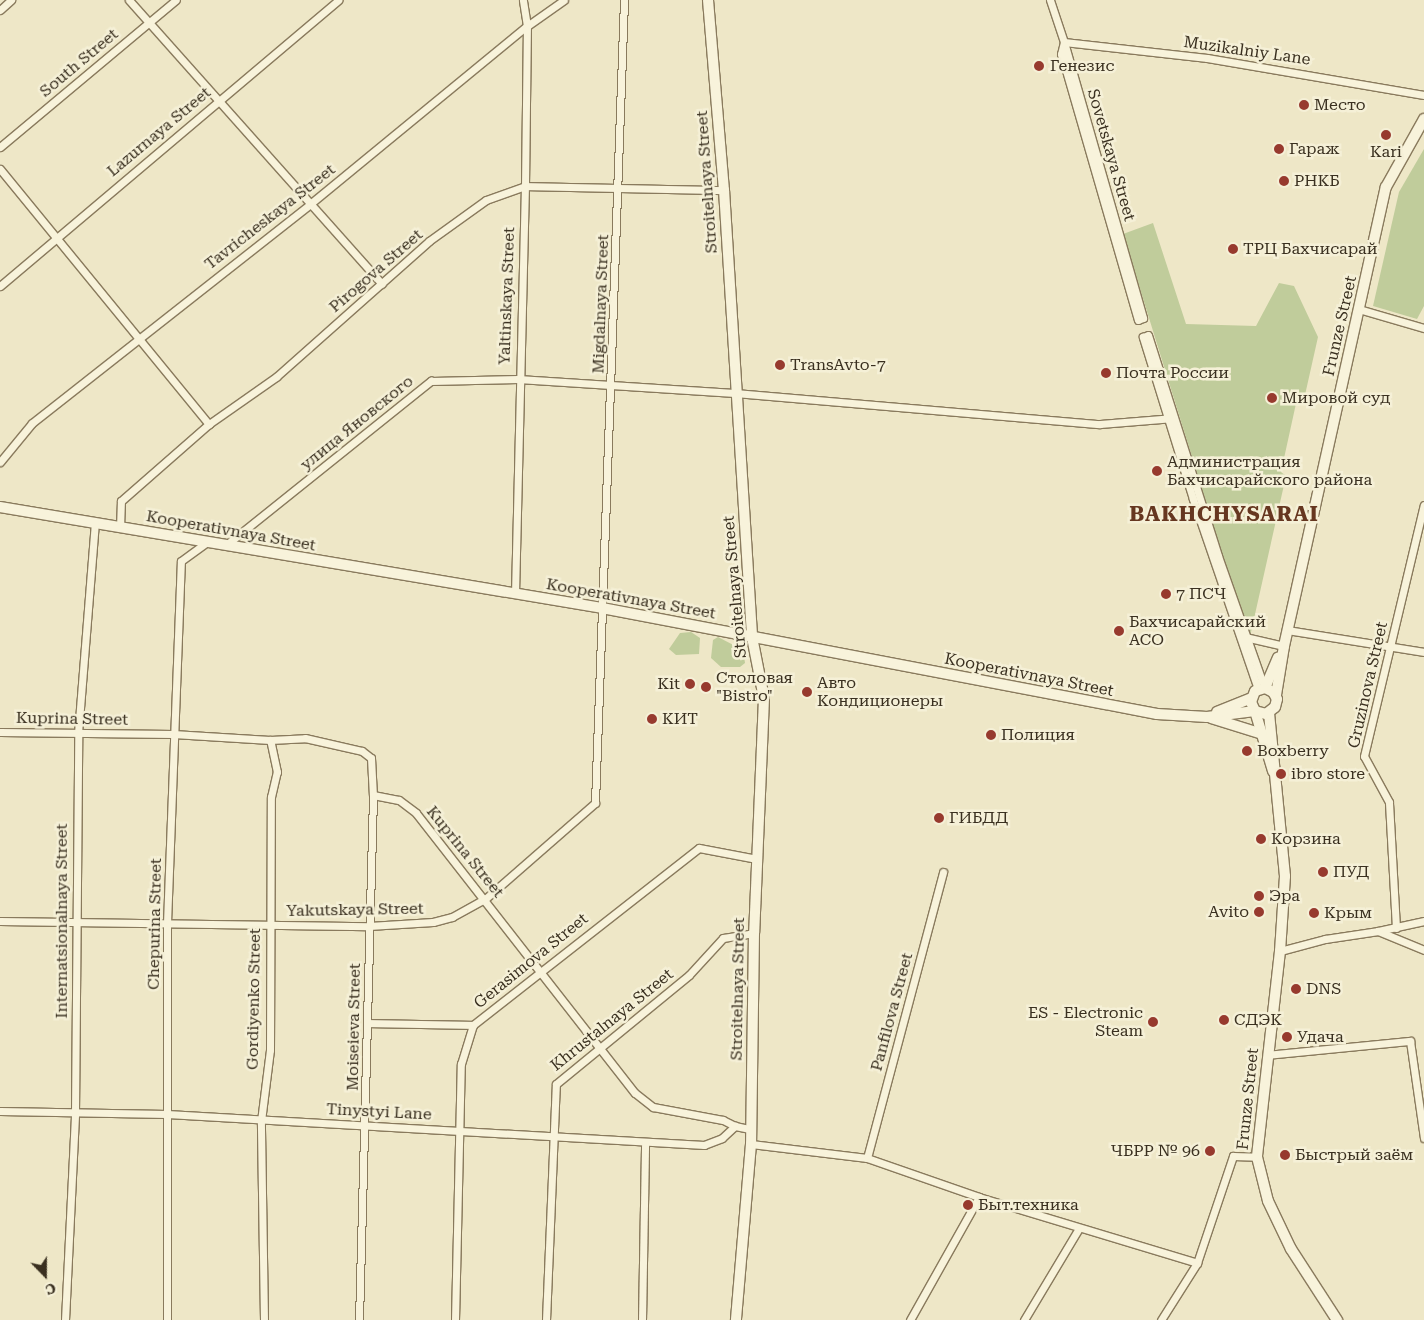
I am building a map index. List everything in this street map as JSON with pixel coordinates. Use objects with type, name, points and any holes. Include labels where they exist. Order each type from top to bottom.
[{"type":"main road","name":"Stroitelnaya Street","points":[[708,0],[724,190],[735,392],[752,637],[764,698],[754,932],[749,1129],[751,1144],[736,1320]]},
{"type":"main road","name":"Frunze Street","points":[[1337,1320],[1291,1249],[1268,1201],[1259,1176],[1257,1157],[1280,952],[1285,876],[1283,834],[1273,770],[1269,713],[1275,707],[1267,690],[1284,646],[1386,187],[1424,119]]},
{"type":"main road","name":"Kooperativnaya Street","points":[[0,507],[602,608],[1157,714],[1207,717],[1255,711],[1269,713]]},
{"type":"main road","points":[[1207,717],[1267,690]]},
{"type":"main road","points":[[1251,698],[1273,770]]},
{"type":"main road","points":[[1207,717],[1262,734]]},
{"type":"street","points":[[0,10],[11,0]]},
{"type":"street","points":[[129,0],[216,101],[382,284]]},
{"type":"street","name":"South Street","points":[[0,147],[176,0]]},
{"type":"street","name":"Lazurnaya Street","points":[[0,286],[216,101],[338,0]]},
{"type":"street","name":"Yaltinskaya Street","points":[[515,594],[518,379],[525,186],[527,26],[523,0]]},
{"type":"street","name":"Tavricheskaya Street","points":[[0,462],[32,423],[310,204],[527,26],[564,0]]},
{"type":"street","name":"Migdalnaya Street","points":[[602,608],[620,188],[624,0]]},
{"type":"street","name":"Sovetskaya Street","points":[[1050,0],[1064,42],[1143,318]]},
{"type":"street","name":"Muzikalniy Lane","points":[[1064,42],[1207,58],[1424,95]]},
{"type":"street","points":[[0,169],[137,340],[209,424]]},
{"type":"street","name":"Pirogova Street","points":[[120,528],[121,501],[209,424],[276,377],[429,242],[486,200],[525,186],[724,190]]},
{"type":"street","points":[[1359,309],[1424,328]]},
{"type":"street","points":[[1148,335],[1143,337],[1262,681],[1267,690]]},
{"type":"street","name":"улица Яновского","points":[[226,545],[431,381],[518,379],[735,392],[1100,424],[1171,418]]},
{"type":"street","points":[[1171,418],[1239,635],[1267,690]]},
{"type":"street","name":"Gruzinova Street","points":[[1396,928],[1389,802],[1364,756],[1424,506]]},
{"type":"street","name":"Internatsionalnaya Street","points":[[65,1320],[75,1112],[75,922],[78,733],[95,523]]},
{"type":"street","name":"Chepurina Street","points":[[167,1320],[167,923],[181,560],[207,542]]},
{"type":"street","name":"Yakutskaya Street","points":[[0,921],[369,926],[433,922],[460,914],[485,899],[595,803],[602,608]]},
{"type":"street","points":[[1287,630],[1424,652]]},
{"type":"street","points":[[1239,635],[1284,646]]},
{"type":"street","name":"Kuprina Street","points":[[0,732],[173,734],[270,740],[305,738],[362,751],[371,758],[373,794],[399,800],[412,809],[485,899],[598,1048],[635,1093],[653,1107],[724,1120],[735,1126]]},
{"type":"street","name":"Gordiyenko Street","points":[[264,1320],[261,1121],[270,1050],[270,797],[277,772],[270,740]]},
{"type":"street","name":"Moiseieva Street","points":[[359,1320],[366,1124],[373,794]]},
{"type":"street","name":"Gerasimova Street","points":[[455,1320],[462,1064],[473,1025],[540,970],[699,848],[757,859]]},
{"type":"street","name":"Panfilova Street","points":[[867,1158],[943,872]]},
{"type":"street","points":[[1280,952],[1325,939],[1378,932],[1424,921]]},
{"type":"street","name":"Khrustalnaya Street","points":[[546,1320],[556,1084],[689,975],[723,938],[754,932]]},
{"type":"street","points":[[1378,932],[1424,950]]},
{"type":"street","points":[[368,1023],[473,1025]]},
{"type":"street","points":[[1267,1055],[1410,1041],[1424,1138]]},
{"type":"street","name":"Tinystyi Lane","points":[[0,1111],[167,1114],[261,1121],[366,1124],[704,1145],[722,1138],[735,1126]]},
{"type":"street","points":[[735,1126],[749,1129]]},
{"type":"street","points":[[642,1320],[644,1142]]},
{"type":"street","points":[[751,1144],[867,1158],[979,1197],[1197,1263]]},
{"type":"street","points":[[1161,1320],[1197,1263],[1233,1156],[1257,1157]]},
{"type":"street","points":[[910,1320],[979,1197]]},
{"type":"street","points":[[1024,1320],[1079,1228]]},
{"type":"green space","points":[[1424,149],[1424,306],[1417,319],[1373,306],[1399,192]]},
{"type":"green space","points":[[1153,223],[1186,324],[1256,326],[1279,283],[1294,286],[1318,337],[1305,395],[1297,399],[1281,472],[1286,476],[1249,641],[1123,234]]},
{"type":"green space","points":[[691,632],[700,638],[699,654],[676,655],[669,649],[680,633]]},
{"type":"green space","points":[[718,637],[743,650],[745,663],[740,667],[721,667],[711,658],[713,640]]},
{"type":"place","name":"Генезис","points":[[1039,66]]},
{"type":"place","name":"Место","points":[[1304,105]]},
{"type":"place","name":"Kari","points":[[1386,135]]},
{"type":"place","name":"Гараж","points":[[1279,149]]},
{"type":"place","name":"РНКБ","points":[[1284,181]]},
{"type":"place","name":"ТРЦ Бахчисарай","points":[[1233,249]]},
{"type":"place","name":"TransAvto-7","points":[[780,365]]},
{"type":"place","name":"Почта России","points":[[1106,373]]},
{"type":"place","name":"Мировой суд","points":[[1272,398]]},
{"type":"place","name":"Администрация Бахчисарайского района","points":[[1157,471]]},
{"type":"place","name":"7 ПСЧ","points":[[1166,594]]},
{"type":"place","name":"Бахчисарайский АСО","points":[[1119,631]]},
{"type":"place","name":"Kit","points":[[690,684]]},
{"type":"place","name":"Столовая \"Bistro\"","points":[[706,687]]},
{"type":"place","name":"Авто Кондиционеры","points":[[807,692]]},
{"type":"place","name":"КИТ","points":[[652,719]]},
{"type":"place","name":"Полиция","points":[[991,735]]},
{"type":"place","name":"Boxberry","points":[[1247,751]]},
{"type":"place","name":"ibro store","points":[[1281,774]]},
{"type":"place","name":"ГИБДД","points":[[939,818]]},
{"type":"place","name":"Корзина","points":[[1261,839]]},
{"type":"place","name":"ПУД","points":[[1323,872]]},
{"type":"place","name":"Эра","points":[[1259,896]]},
{"type":"place","name":"Avito","points":[[1259,912]]},
{"type":"place","name":"Крым","points":[[1314,913]]},
{"type":"place","name":"DNS","points":[[1296,989]]},
{"type":"place","name":"СДЭК","points":[[1224,1020]]},
{"type":"place","name":"ES - Electronic Steam","points":[[1153,1022]]},
{"type":"place","name":"Удача","points":[[1287,1037]]},
{"type":"place","name":"ЧБРР № 96","points":[[1210,1151]]},
{"type":"place","name":"Быстрый заём","points":[[1285,1155]]},
{"type":"place","name":"Быт.техника","points":[[968,1205]]},
{"type":"district","name":"BAKHCHYSARAI","points":[[1224,514]]}]
